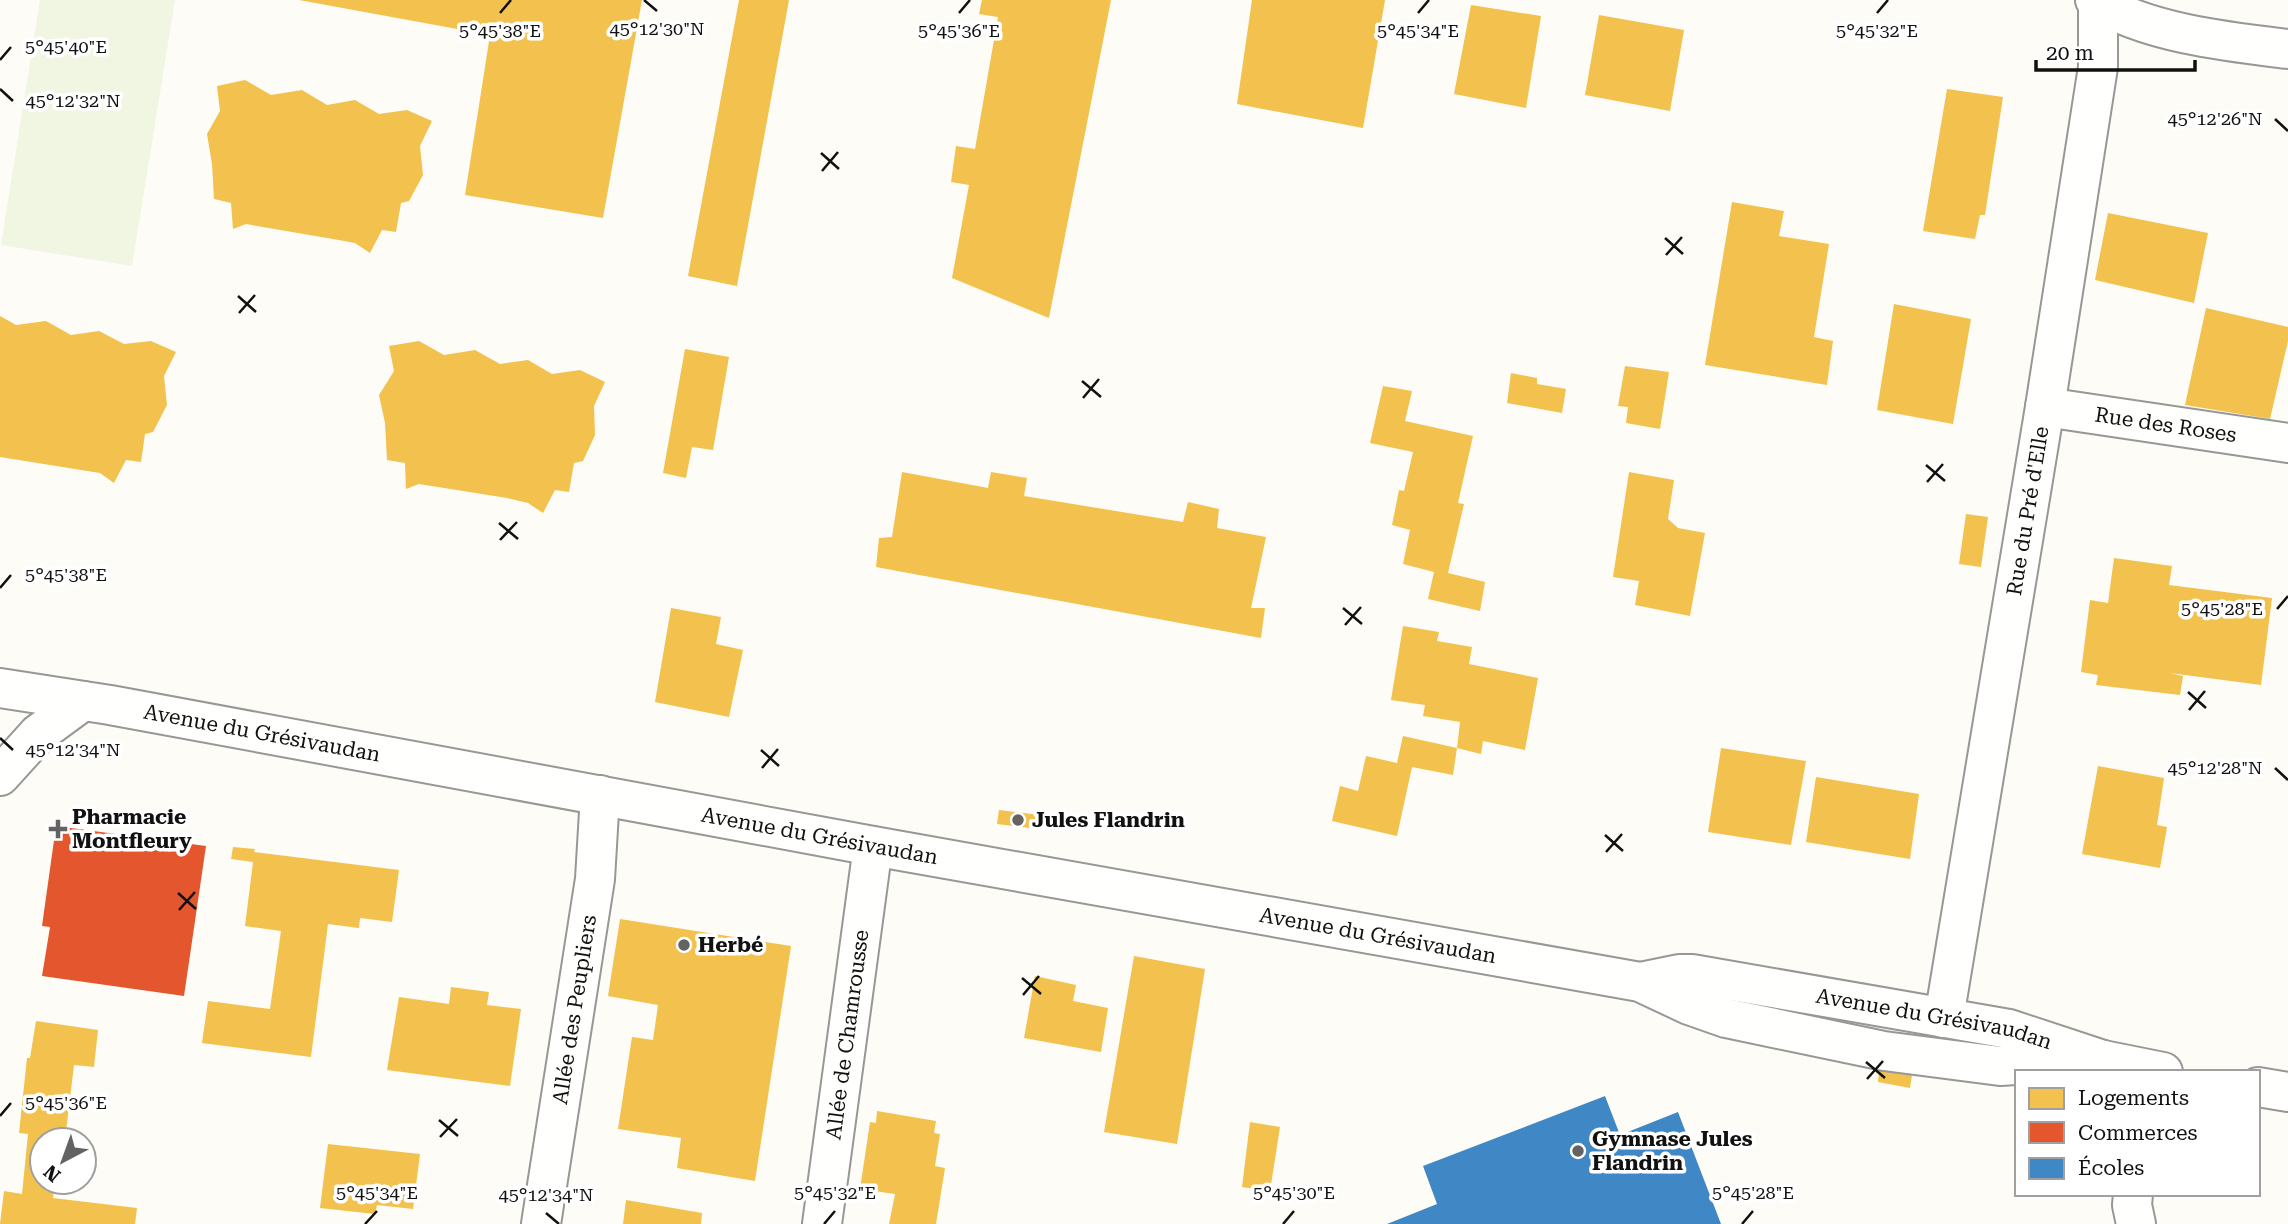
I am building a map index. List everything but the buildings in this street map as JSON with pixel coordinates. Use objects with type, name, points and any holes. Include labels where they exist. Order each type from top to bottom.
[{"type":"street","points":[[2097,1],[2122,14],[2174,31],[2288,49]]},
{"type":"street","name":"Rue du Pré d'Elle","points":[[1944,1018],[2045,407],[2098,66],[2097,1]]},
{"type":"street","name":"Rue des Roses","points":[[2045,407],[2288,443]]},
{"type":"street","name":"Avenue du Grésivaudan","points":[[0,688],[1640,982],[1689,1005],[1726,1018],[1884,1051],[2000,1066],[2103,1060]]},
{"type":"street","points":[[0,776],[38,734],[83,701]]},
{"type":"street","name":"Allée des Peupliers","points":[[541,1224],[595,878],[600,795]]},
{"type":"street","name":"Allée de Chamrousse","points":[[822,1224],[873,846]]},
{"type":"street","name":"Avenue du Grésivaudan","points":[[1640,982],[1692,974],[2009,1029],[2103,1060],[2149,1070]]},
{"type":"street","points":[[2260,1087],[2288,1091]]},
{"type":"street","points":[[2133,1196],[2136,1224]]},
{"type":"green space","points":[[40,0],[175,0],[132,266],[1,245]]},
{"type":"place","name":"Jules Flandrin","points":[[1018,820]]},
{"type":"place","name":"Pharmacie Montfleury","points":[[58,829]]},
{"type":"place","name":"Herbé","points":[[684,945]]},
{"type":"place","name":"Gymnase Jules Flandrin","points":[[1578,1151]]}]
